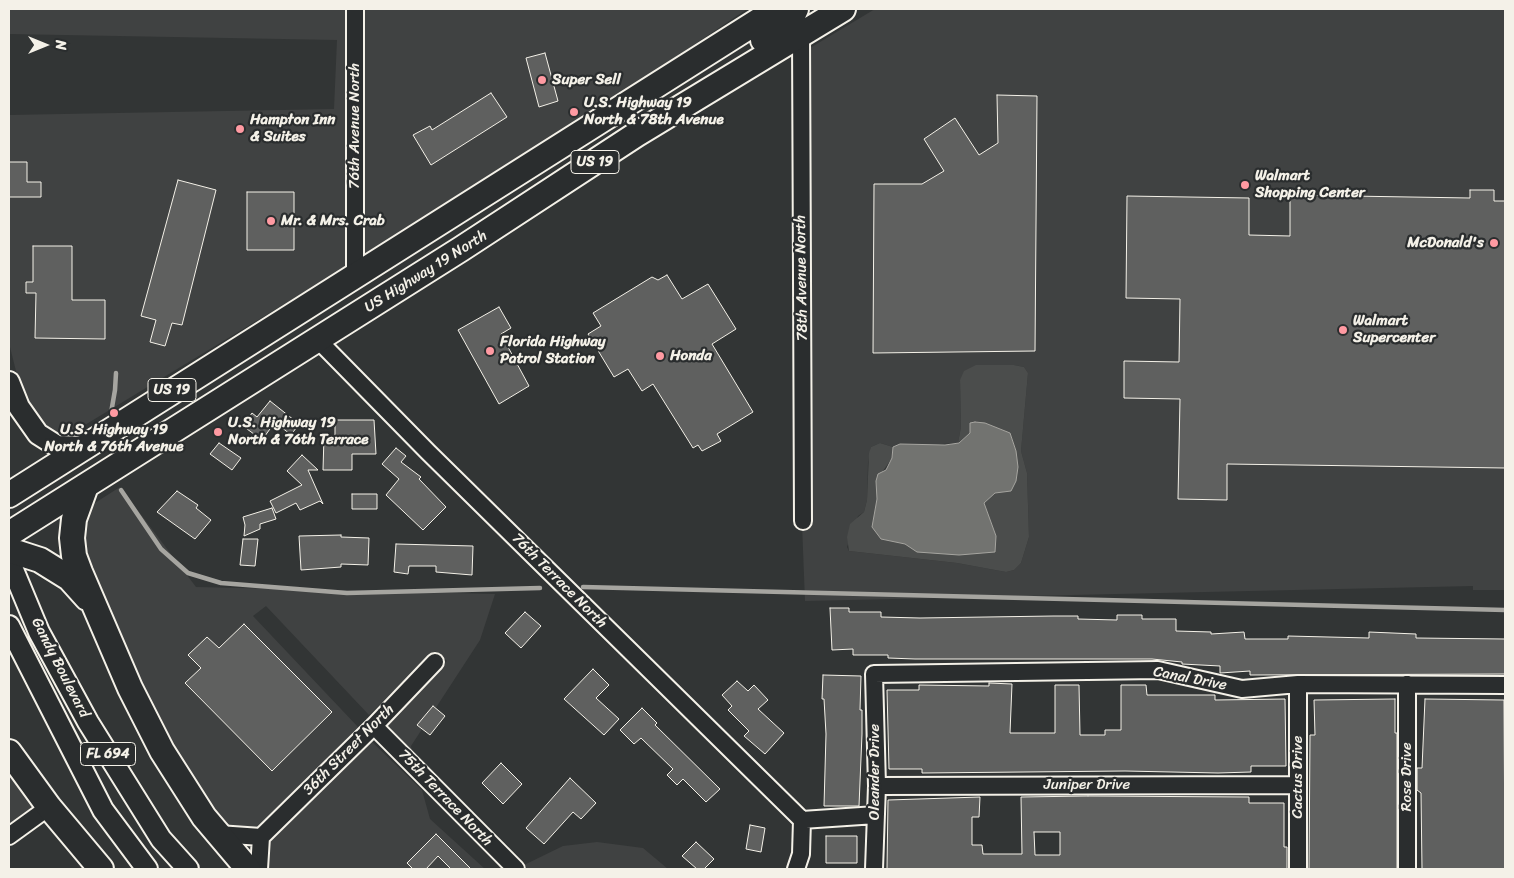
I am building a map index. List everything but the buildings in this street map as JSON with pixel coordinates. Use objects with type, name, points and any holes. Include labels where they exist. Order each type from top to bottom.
[{"type":"highway","name":"US 19","points":[[10,495],[355,274],[777,9]]},
{"type":"highway","points":[[637,134],[651,114],[790,22],[796,9]]},
{"type":"highway","points":[[801,34],[815,9]]},
{"type":"highway","name":"US Highway 19 North","points":[[12,530],[86,486],[318,340],[637,134],[843,9]]},
{"type":"highway","points":[[86,486],[74,519],[72,538],[74,556],[130,688],[162,752],[204,817],[248,869]]},
{"type":"highway","points":[[9,550],[40,560],[69,578],[96,608]]},
{"type":"highway","points":[[9,752],[49,807],[101,869]]},
{"type":"main road","points":[[9,382],[19,407],[38,434],[57,446],[83,447]]},
{"type":"main road","name":"Gandy Boulevard","points":[[9,560],[39,632],[98,739],[161,839],[188,869]]},
{"type":"main road","name":"Gandy Boulevard","points":[[9,626],[103,810],[147,869]]},
{"type":"street","name":"76th Avenue North","points":[[355,9],[355,274]]},
{"type":"street","name":"78th Avenue North","points":[[801,34],[802,521]]},
{"type":"street","name":"76th Terrace North","points":[[318,340],[428,452],[802,820]]},
{"type":"street","name":"36th Street North","points":[[261,837],[436,662]]},
{"type":"street","name":"Canal Drive","points":[[874,674],[1158,670],[1242,689],[1298,684],[1505,685]]},
{"type":"street","name":"Oleander Drive","points":[[874,674],[876,786],[874,869]]},
{"type":"street","name":"Cactus Drive","points":[[1298,684],[1298,869]]},
{"type":"street","name":"Rose Drive","points":[[1407,684],[1407,869]]},
{"type":"street","name":"75th Terrace North","points":[[374,726],[516,869]]},
{"type":"street","name":"Juniper Drive","points":[[876,786],[1298,785]]},
{"type":"street","points":[[9,836],[49,807]]},
{"type":"street","points":[[796,869],[801,854],[802,820],[876,815]]},
{"type":"street","points":[[218,834],[261,837],[259,869]]},
{"type":"shaded area","points":[[9,9],[346,9],[347,266],[70,434],[54,434],[44,428],[39,421],[16,371],[9,343],[9,115],[334,109],[337,40],[9,34]]},
{"type":"shaded area","points":[[363,9],[747,9],[554,139],[364,255]]},
{"type":"shaded area","points":[[875,9],[1505,9],[1505,590],[1473,590],[1473,586],[805,601],[799,446],[810,446],[810,48]],"holes":[[[1014,365],[1024,367],[1028,373],[1021,451],[1027,473],[1029,537],[1021,563],[1014,570],[1006,572],[957,563],[849,551],[847,547],[858,516],[864,512],[867,500],[868,463],[871,447],[880,443],[893,447],[958,443],[961,427],[960,380]]]},
{"type":"shaded area","points":[[976,365],[1014,365],[1024,367],[1028,373],[1021,451],[1027,473],[1029,537],[1021,563],[1014,570],[1006,572],[957,563],[849,551],[847,537],[850,524],[864,512],[867,500],[869,453],[871,447],[880,443],[893,447],[892,458],[876,481],[877,499],[872,527],[881,539],[905,544],[917,552],[996,536],[984,503],[995,493],[1011,491],[1016,451],[1010,433],[985,423],[970,423],[970,433],[958,443],[961,427],[960,380],[964,371]]},
{"type":"shaded area","points":[[970,423],[985,423],[1010,433],[1016,451],[1018,467],[1016,481],[1011,491],[995,493],[984,503],[996,536],[995,552],[959,555],[917,552],[905,544],[881,539],[872,527],[877,499],[876,481],[878,474],[886,470],[892,458],[893,447],[900,444],[945,445],[959,443],[970,433]]},
{"type":"shaded area","points":[[120,487],[196,587],[495,594],[480,640],[411,746],[414,759],[381,727],[447,661],[435,651],[369,715],[266,606],[253,616],[358,727],[238,848],[170,748],[83,555],[81,538],[87,508]]},
{"type":"shaded area","points":[[369,739],[422,790],[430,819],[485,869],[256,869],[249,861]]},
{"type":"shaded area","points":[[9,774],[34,809],[9,827]]},
{"type":"shaded area","points":[[597,842],[643,848],[668,869],[528,869],[524,865],[563,846]]},
{"type":"waterway","points":[[111,413],[116,373]]},
{"type":"waterway","points":[[121,490],[161,549],[188,573],[221,583],[347,593],[540,588]]},
{"type":"waterway","points":[[583,587],[1505,610]]},
{"type":"place","name":"Super Sell","points":[[542,80]]},
{"type":"place","name":"U.S. Highway 19 North & 78th Avenue","points":[[574,112]]},
{"type":"place","name":"Hampton Inn & Suites","points":[[240,129]]},
{"type":"place","name":"Walmart Shopping Center","points":[[1245,185]]},
{"type":"place","name":"Mr. & Mrs. Crab","points":[[271,221]]},
{"type":"place","name":"McDonald's","points":[[1494,243]]},
{"type":"place","name":"Walmart Supercenter","points":[[1343,330]]},
{"type":"place","name":"Florida Highway Patrol Station","points":[[490,351]]},
{"type":"place","name":"Honda","points":[[660,356]]},
{"type":"place","name":"U.S. Highway 19 North & 76th Avenue","points":[[114,413]]},
{"type":"place","name":"U.S. Highway 19 North & 76th Terrace","points":[[218,432]]}]
